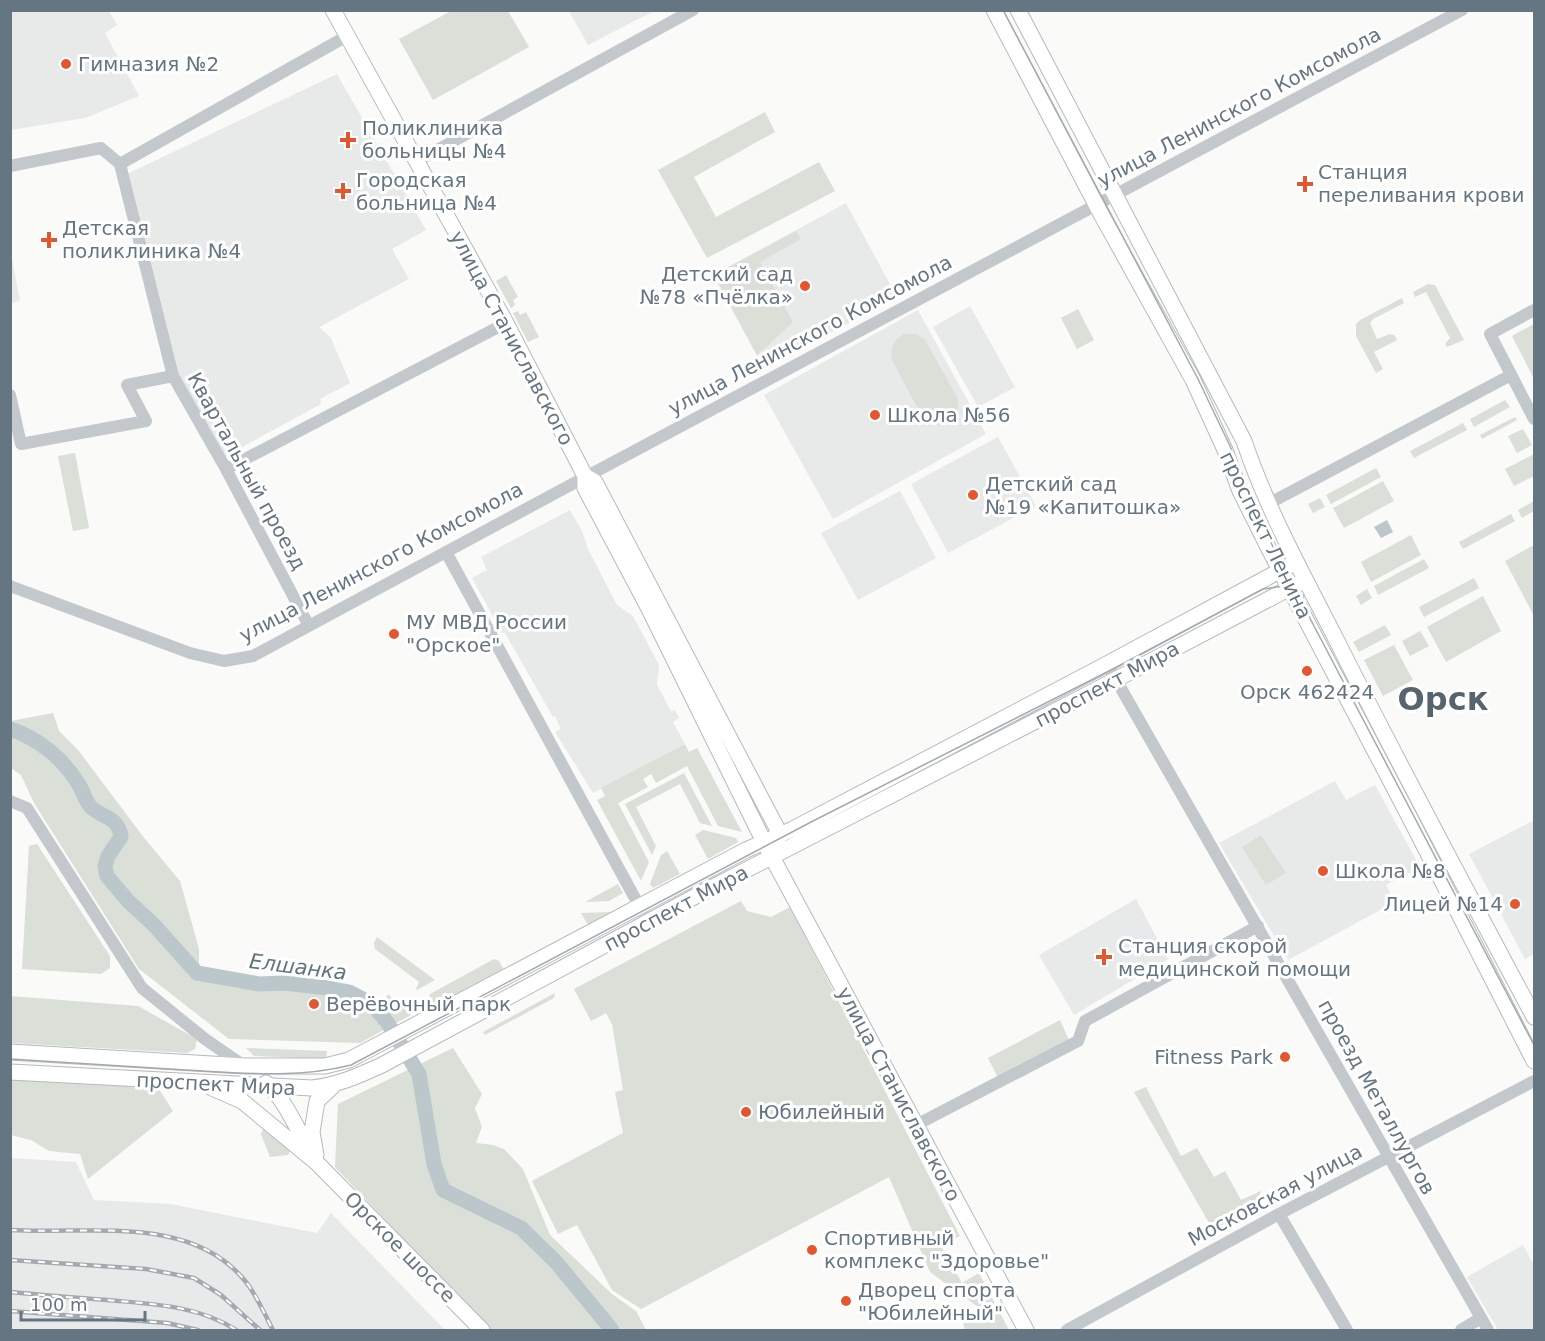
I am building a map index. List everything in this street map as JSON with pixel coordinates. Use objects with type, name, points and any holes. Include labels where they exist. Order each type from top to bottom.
[{"type":"main road","name":"улица Станиславского","points":[[333,10],[506,323],[585,476],[585,488],[648,607],[764,842],[1026,1330]]},
{"type":"main road","name":"проспект Ленина","points":[[994,10],[1096,205],[1193,380],[1225,450],[1240,491],[1356,714],[1424,810],[1534,1017]]},
{"type":"main road","name":"проспект Ленина","points":[[1018,10],[1244,441],[1257,481],[1370,707],[1410,818],[1534,1061]]},
{"type":"main road","name":"улица Станиславского","points":[[585,476],[595,482],[780,834]]},
{"type":"main road","name":"проспект Мира","points":[[10,1052],[245,1066],[325,1066],[349,1060],[417,1026],[639,906],[898,774],[1296,562]]},
{"type":"main road","name":"проспект Мира","points":[[10,1072],[271,1087],[333,1086],[382,1065],[648,922],[1305,580]]},
{"type":"main road","points":[[772,857],[780,834]]},
{"type":"main road","points":[[200,1064],[203,1084],[242,1101],[317,1163]]},
{"type":"main road","points":[[245,1066],[271,1087],[317,1163]]},
{"type":"main road","points":[[317,1163],[312,1132],[317,1101],[333,1086]]},
{"type":"main road","name":"Орское шоссе","points":[[317,1163],[482,1330]]},
{"type":"street","points":[[417,161],[693,10]]},
{"type":"street","name":"улица Ленинского Комсомола","points":[[10,585],[190,653],[224,661],[252,656],[585,476],[1462,10]]},
{"type":"street","points":[[10,166],[101,148],[120,164],[347,36]]},
{"type":"street","points":[[1014,47],[1032,36]]},
{"type":"street","name":"Квартальный проезд","points":[[120,164],[173,376],[226,469],[309,626]]},
{"type":"street","points":[[1139,283],[1157,274]]},
{"type":"street","points":[[1148,299],[1166,290]]},
{"type":"street","points":[[1534,310],[1490,334],[1534,419]]},
{"type":"street","points":[[226,469],[506,323]]},
{"type":"street","points":[[1175,348],[1191,340]]},
{"type":"street","points":[[1193,380],[1208,373]]},
{"type":"street","points":[[1268,504],[1511,375]]},
{"type":"street","points":[[10,395],[21,444],[146,421],[127,385],[173,376]]},
{"type":"street","points":[[1225,450],[1244,441]]},
{"type":"street","points":[[1240,491],[1257,481]]},
{"type":"street","points":[[446,552],[648,922]]},
{"type":"street","points":[[1159,636],[1168,653]]},
{"type":"street","name":"проезд Металлургов","points":[[1107,664],[1488,1330]]},
{"type":"street","points":[[1084,676],[1092,692]]},
{"type":"street","points":[[1356,714],[1370,707]]},
{"type":"street","points":[[972,735],[980,751]]},
{"type":"street","points":[[898,774],[906,789]]},
{"type":"street","points":[[872,787],[880,802]]},
{"type":"street","points":[[10,801],[27,808],[142,988],[205,1039],[245,1066]]},
{"type":"street","points":[[1410,818],[1424,810]]},
{"type":"street","points":[[1466,928],[1482,920]]},
{"type":"street","points":[[916,1125],[1077,1041],[1085,1022],[1258,926]]},
{"type":"street","points":[[200,1064],[205,1039]]},
{"type":"street","name":"Московская улица","points":[[1067,1330],[1279,1214],[1534,1081]]},
{"type":"street","points":[[1279,1214],[1344,1330]]},
{"type":"street","points":[[1461,1330],[1481,1318]]},
{"type":"shaded area","name":"Гимназия №2","points":[[11,11],[109,11],[117,25],[105,33],[139,96],[85,118],[11,130]]},
{"type":"shaded area","points":[[451,11],[508,11],[529,47],[433,100],[399,39]]},
{"type":"shaded area","points":[[569,11],[654,11],[588,45]]},
{"type":"shaded area","points":[[337,74],[426,230],[392,249],[409,279],[319,327],[331,338],[350,383],[320,399],[321,404],[224,457],[177,374],[127,174]]},
{"type":"shaded area","points":[[765,112],[775,132],[694,177],[716,217],[819,162],[835,191],[707,258],[658,170]]},
{"type":"shaded area","name":"Детский сад №78 «Пчёлка»","points":[[846,203],[897,297],[764,369],[713,275]]},
{"type":"shaded area","points":[[796,231],[801,239],[760,262],[793,322],[757,355],[714,275]]},
{"type":"shaded area","points":[[10,248],[20,301],[11,303],[10,303]]},
{"type":"shaded area","points":[[506,275],[518,297],[513,300],[515,305],[511,308],[496,281]]},
{"type":"shaded area","points":[[1428,284],[1435,285],[1464,340],[1447,347],[1445,344],[1450,338],[1426,292],[1415,297],[1413,292]]},
{"type":"shaded area","points":[[1402,298],[1404,303],[1373,319],[1370,323],[1377,339],[1390,334],[1394,335],[1397,340],[1374,352],[1383,369],[1376,373],[1356,336],[1356,324]]},
{"type":"shaded area","points":[[970,306],[1015,387],[978,407],[933,327]]},
{"type":"shaded area","points":[[1078,309],[1094,340],[1077,349],[1061,318]]},
{"type":"shaded area","name":"Школа №56","points":[[918,310],[986,434],[833,519],[764,395]]},
{"type":"shaded area","points":[[518,311],[520,315],[526,312],[539,337],[528,342],[513,313]]},
{"type":"shaded area","points":[[1534,324],[1534,379],[1512,336]]},
{"type":"shaded area","points":[[904,334],[916,334],[925,340],[957,397],[955,416],[946,424],[933,424],[923,416],[893,362],[891,353],[893,346]]},
{"type":"shaded area","points":[[1505,400],[1510,407],[1474,427],[1470,419]]},
{"type":"shaded area","points":[[1515,417],[1517,420],[1482,439],[1480,435]]},
{"type":"shaded area","points":[[1463,423],[1467,430],[1414,458],[1410,451]]},
{"type":"shaded area","points":[[1523,429],[1532,445],[1517,453],[1508,436]]},
{"type":"shaded area","name":"Детский сад №19 «Капитошка»","points":[[998,437],[1036,506],[948,553],[911,484]]},
{"type":"shaded area","points":[[75,453],[89,528],[73,531],[58,456]]},
{"type":"shaded area","points":[[1534,454],[1534,476],[1514,486],[1505,469]]},
{"type":"shaded area","points":[[1376,468],[1381,477],[1331,504],[1326,495]]},
{"type":"shaded area","points":[[1383,481],[1394,501],[1344,528],[1333,508]]},
{"type":"shaded area","points":[[900,491],[936,558],[858,600],[821,533]]},
{"type":"shaded area","points":[[1320,498],[1325,507],[1313,513],[1308,504]]},
{"type":"shaded area","points":[[1534,501],[1534,511],[1522,518],[1518,510]]},
{"type":"shaded area","points":[[570,510],[617,605],[633,616],[659,665],[657,685],[671,711],[675,710],[679,718],[673,722],[685,744],[593,793],[555,732],[561,729],[555,716],[553,717],[505,633],[502,633],[472,578],[487,570],[481,557]]},
{"type":"shaded area","points":[[1511,514],[1515,521],[1463,549],[1459,542]]},
{"type":"shaded area","points":[[1387,520],[1393,532],[1381,538],[1374,527]]},
{"type":"shaded area","points":[[1411,535],[1421,555],[1371,582],[1361,562]]},
{"type":"shaded area","points":[[1534,545],[1534,616],[1505,561]]},
{"type":"shaded area","points":[[1424,559],[1429,568],[1378,595],[1374,586]]},
{"type":"shaded area","points":[[1474,578],[1479,588],[1424,617],[1419,607]]},
{"type":"shaded area","points":[[1367,589],[1372,598],[1361,605],[1356,596]]},
{"type":"shaded area","points":[[1483,596],[1501,631],[1446,662],[1427,627]]},
{"type":"shaded area","points":[[1385,625],[1391,635],[1359,652],[1353,642]]},
{"type":"shaded area","points":[[1420,631],[1429,646],[1410,656],[1402,641]]},
{"type":"shaded area","points":[[1394,645],[1413,680],[1383,696],[1364,660]]},
{"type":"shaded area","points":[[53,713],[59,731],[78,750],[145,839],[180,881],[199,949],[199,977],[242,986],[334,992],[380,1007],[388,994],[411,1015],[360,1043],[229,1039],[139,969],[34,803],[21,775],[11,768],[11,721]]},
{"type":"shaded area","points":[[685,744],[689,752],[697,748],[742,832],[718,826],[687,766],[656,783],[651,774],[643,779],[648,787],[618,803],[649,862],[641,881],[597,800],[605,796],[601,788]]},
{"type":"shaded area","points":[[684,773],[712,826],[700,823],[680,784],[636,807],[656,846],[652,855],[625,804]]},
{"type":"shaded area","name":"Школа №8","points":[[1335,781],[1346,800],[1375,785],[1420,867],[1386,885],[1395,902],[1288,960],[1219,843]]},
{"type":"shaded area","name":"Лицей №14","points":[[1534,820],[1534,954],[1525,959],[1469,854]]},
{"type":"shaded area","points":[[703,830],[736,838],[738,842],[708,859],[695,835]]},
{"type":"shaded area","points":[[1261,835],[1286,873],[1266,885],[1242,847]]},
{"type":"shaded area","points":[[37,844],[110,956],[110,968],[101,974],[22,969],[29,846]]},
{"type":"shaded area","points":[[667,851],[680,874],[653,888],[650,884],[661,855]]},
{"type":"shaded area","points":[[618,884],[623,893],[609,901],[585,902]]},
{"type":"shaded area","name":"Станция скорой медицинской помощи","points":[[1136,899],[1168,959],[1074,1015],[1039,955]]},
{"type":"shaded area","name":"Юбилейный","points":[[741,901],[747,911],[771,917],[790,907],[960,1236],[941,1246],[962,1283],[979,1273],[1009,1330],[965,1330],[963,1323],[978,1307],[930,1272],[889,1177],[641,1309],[612,1290],[577,1225],[558,1234],[532,1181],[623,1133],[615,1092],[623,1090],[612,1024],[606,1013],[591,1021],[574,989]]},
{"type":"shaded area","points":[[612,912],[588,925],[581,913]]},
{"type":"shaded area","points":[[377,937],[435,980],[417,990],[419,982],[375,949],[374,943]]},
{"type":"shaded area","points":[[494,959],[499,961],[504,970],[437,1005],[429,999],[430,994]]},
{"type":"shaded area","points":[[555,993],[554,998],[485,1035],[483,1032]]},
{"type":"shaded area","points":[[10,996],[138,1006],[197,1039],[195,1049],[187,1053],[11,1043]]},
{"type":"shaded area","points":[[1060,1020],[1069,1040],[998,1078],[988,1058]]},
{"type":"shaded area","points":[[246,1048],[327,1051],[326,1059],[254,1056]]},
{"type":"shaded area","points":[[453,1048],[482,1094],[475,1108],[482,1127],[476,1143],[504,1149],[523,1169],[550,1235],[612,1294],[636,1311],[646,1330],[490,1330],[335,1167],[338,1104]]},
{"type":"shaded area","points":[[10,1078],[157,1086],[173,1111],[88,1179],[80,1154],[49,1151],[31,1140],[11,1135]]},
{"type":"shaded area","points":[[1146,1087],[1181,1156],[1197,1148],[1214,1177],[1225,1171],[1241,1200],[1261,1191],[1257,1206],[1213,1230],[1134,1092]]},
{"type":"shaded area","points":[[266,1129],[291,1149],[288,1155],[270,1157],[261,1134]]},
{"type":"shaded area","points":[[11,1158],[76,1162],[94,1200],[171,1204],[317,1233],[331,1213],[445,1330],[11,1330]]},
{"type":"shaded area","points":[[1523,1245],[1534,1265],[1534,1330],[1498,1330],[1467,1277]]},
{"type":"waterway","name":"Елшанка","points":[[10,729],[40,744],[58,758],[73,775],[90,806],[117,825],[121,837],[108,856],[105,866],[107,876],[197,973],[259,984],[284,983],[328,988],[349,992],[372,1004],[387,1022],[419,1074],[434,1164],[443,1190],[521,1228],[556,1262],[612,1330]]},
{"type":"tram line","points":[[1003,10],[1198,379],[1230,446],[1250,500],[1282,565],[1534,1045]]},
{"type":"tram line","points":[[10,1059],[268,1074],[310,1072],[351,1065],[813,821],[1111,670],[1263,589],[1284,586],[1304,596]]},
{"type":"railway","points":[[10,1230],[136,1232],[197,1245],[223,1260],[246,1282],[273,1330]]},
{"type":"railway","points":[[10,1260],[146,1269],[194,1278],[221,1295],[260,1330]]},
{"type":"railway","points":[[10,1292],[173,1307],[206,1315],[236,1330]]},
{"type":"railway","points":[[10,1311],[167,1323],[198,1330]]},
{"type":"place","name":"Гимназия №2","points":[[66,64]]},
{"type":"place","name":"Поликлиника больницы №4","points":[[348,140]]},
{"type":"place","name":"Станция переливания крови","points":[[1305,184]]},
{"type":"place","name":"Городская больница №4","points":[[343,191]]},
{"type":"place","name":"Детская поликлиника №4","points":[[49,240]]},
{"type":"place","name":"Детский сад №78 «Пчёлка»","points":[[805,286]]},
{"type":"place","name":"Школа №56","points":[[875,415]]},
{"type":"place","name":"Детский сад №19 «Капитошка»","points":[[973,495]]},
{"type":"place","name":"МУ МВД России \"Орское\"","points":[[394,634]]},
{"type":"place","name":"Орск 462424","points":[[1307,671]]},
{"type":"place","name":"Школа №8","points":[[1323,871]]},
{"type":"place","name":"Лицей №14","points":[[1515,904]]},
{"type":"place","name":"Станция скорой медицинской помощи","points":[[1104,957]]},
{"type":"place","name":"Верёвочный парк","points":[[314,1004]]},
{"type":"place","name":"Fitness Park","points":[[1285,1057]]},
{"type":"place","name":"Юбилейный","points":[[746,1112]]},
{"type":"place","name":"Спортивный комплекс \"Здоровье\"","points":[[812,1250]]},
{"type":"place","name":"Дворец спорта \"Юбилейный\"","points":[[846,1301]]},
{"type":"district","name":"Орск","points":[[1443,699]]}]
